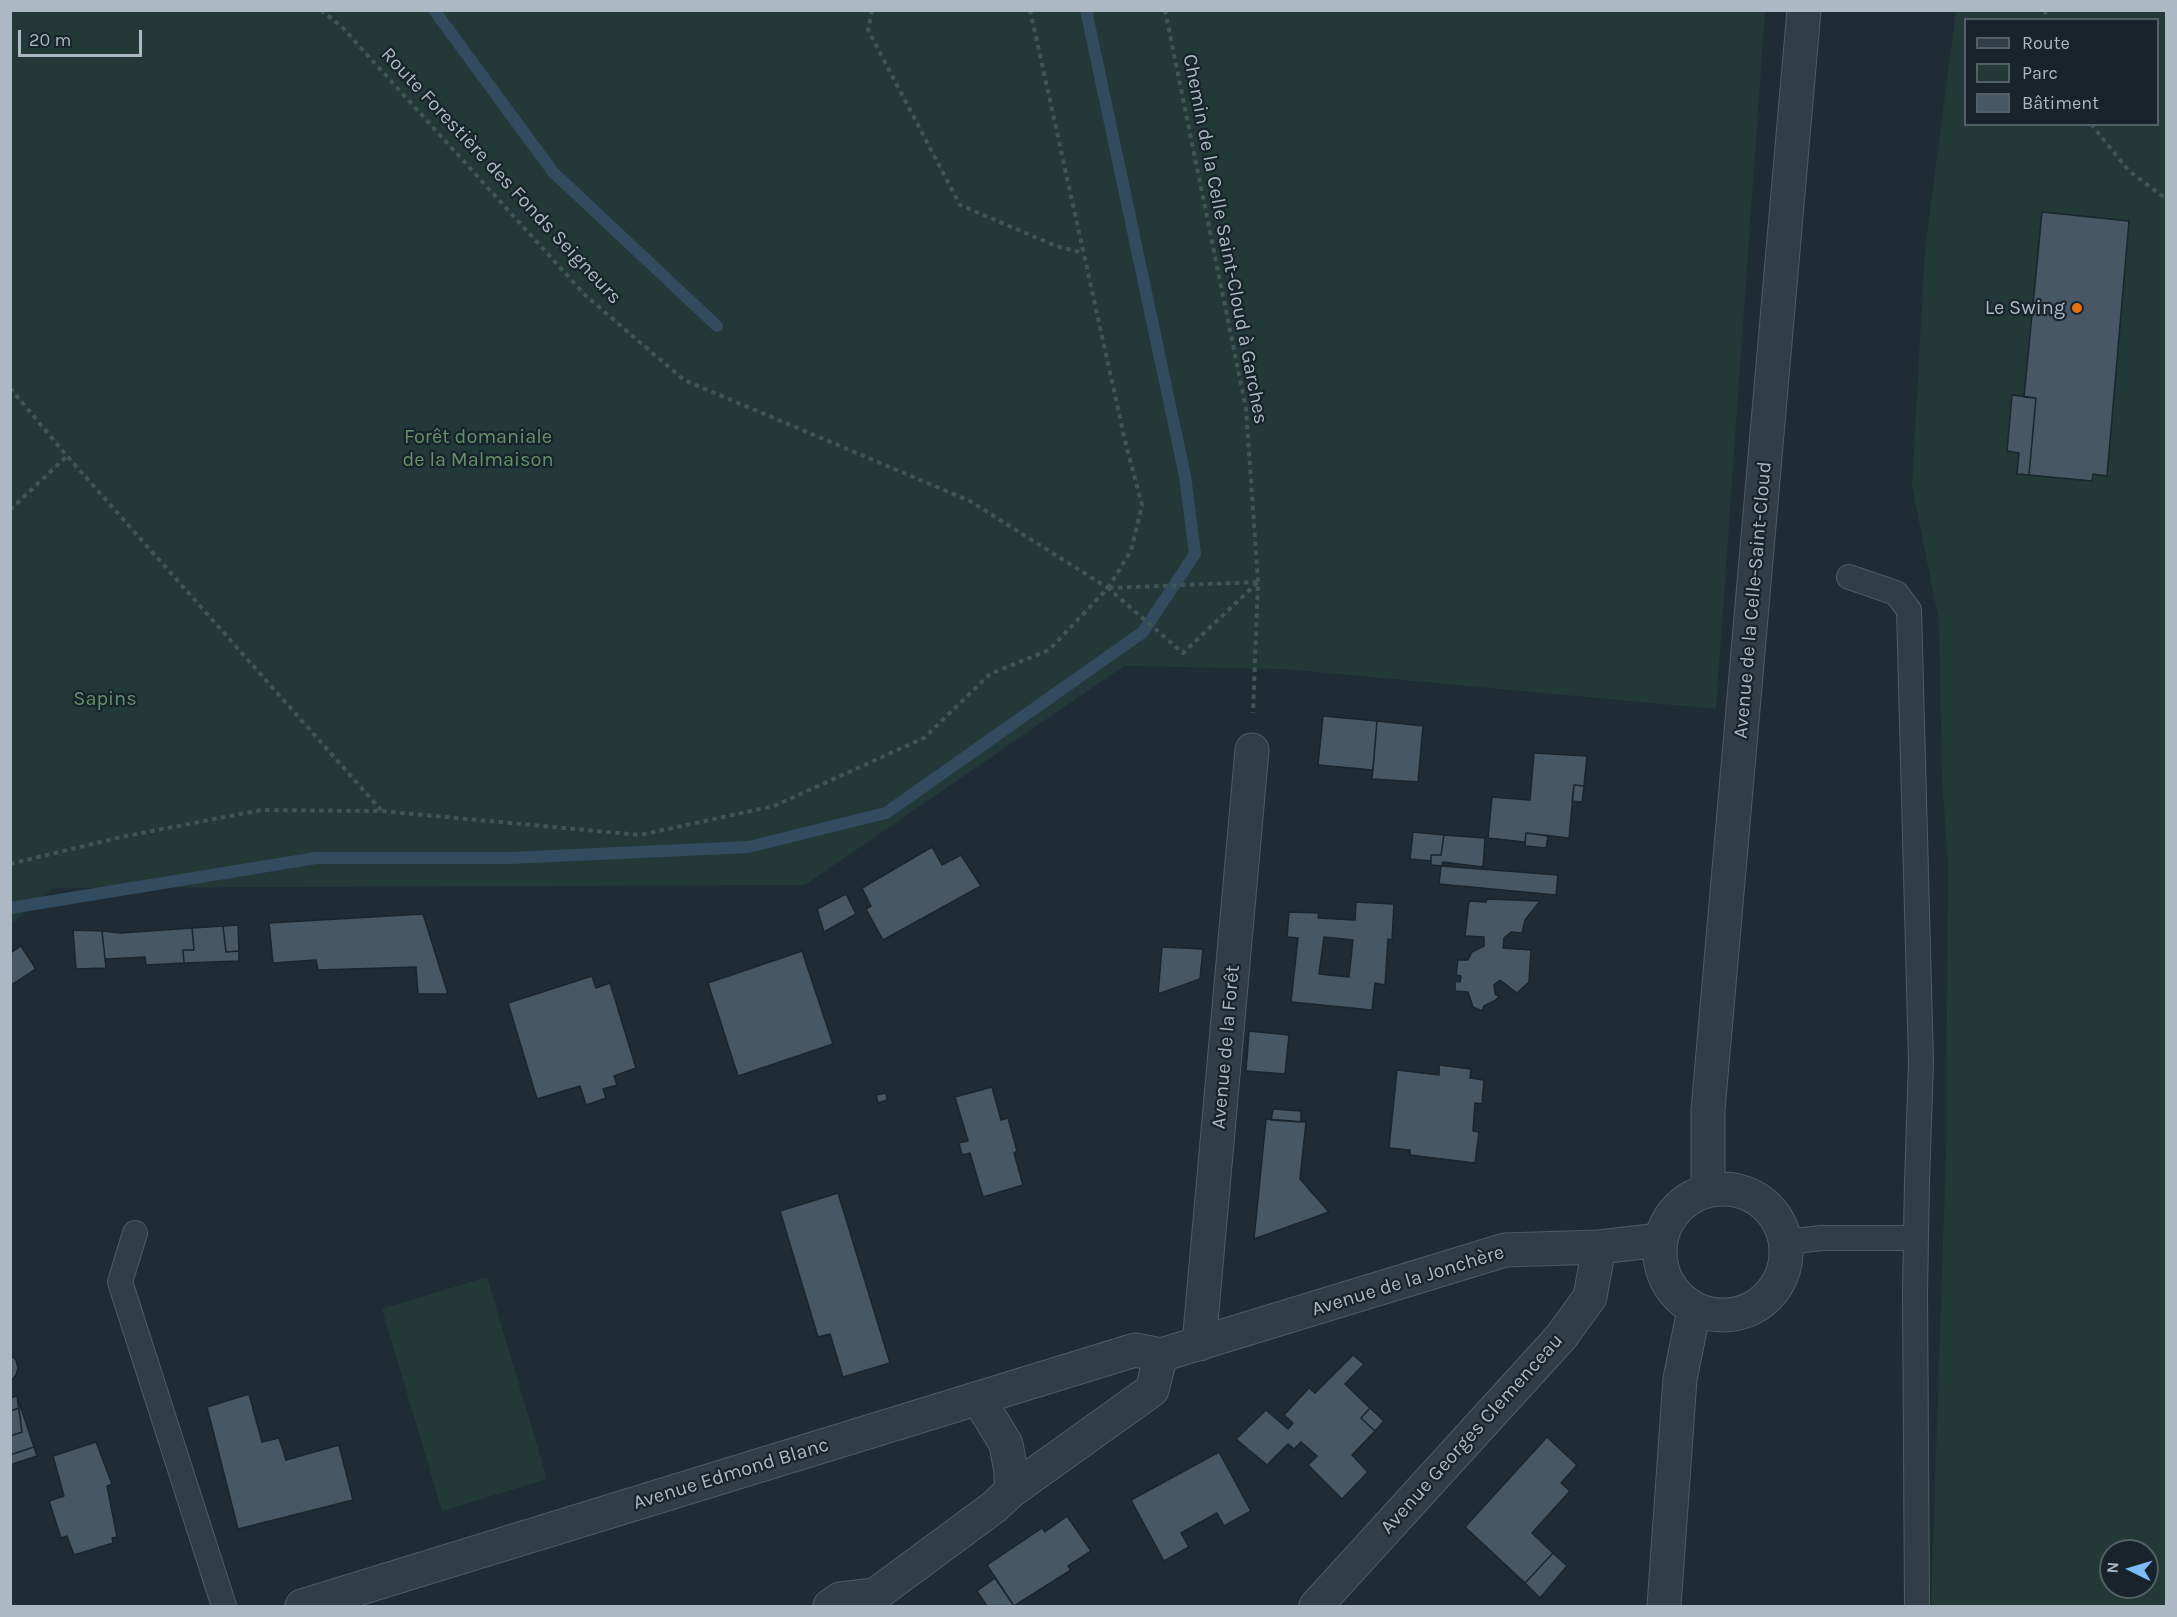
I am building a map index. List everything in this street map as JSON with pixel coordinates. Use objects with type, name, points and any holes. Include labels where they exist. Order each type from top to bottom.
[{"type":"street","name":"Avenue de la Celle-Saint-Cloud","points":[[1708,1190],[1708,1110],[1804,10]]},
{"type":"street","name":"Avenue de la Forêt","points":[[1199,1344],[1252,750]]},
{"type":"street","points":[[1734,1189],[1759,1199],[1777,1218],[1786,1242],[1785,1270],[1771,1295],[1749,1311],[1721,1317],[1694,1310],[1673,1292],[1660,1268],[1660,1240],[1669,1218],[1686,1200],[1708,1190],[1734,1189]]},
{"type":"street","name":"Avenue de la Jonchère","points":[[1161,1355],[1505,1250],[1599,1247],[1660,1240]]},
{"type":"street","name":"Avenue Georges Clemenceau","points":[[1316,1606],[1561,1337],[1590,1297],[1599,1247]]},
{"type":"street","points":[[1664,1606],[1680,1379],[1694,1310]]},
{"type":"street","name":"Avenue Edmond Blanc","points":[[302,1606],[1135,1350],[1161,1355]]},
{"type":"street","points":[[830,1606],[840,1599],[875,1595],[1152,1390],[1161,1355]]},
{"type":"street","points":[[978,1398],[1006,1444],[1011,1472],[1003,1499]]},
{"type":"lane","points":[[1849,577],[1896,593],[1909,610],[1921,1062],[1916,1238],[1917,1606]]},
{"type":"lane","points":[[135,1233],[120,1282],[224,1606]]},
{"type":"lane","points":[[1786,1242],[1822,1238],[1916,1238]]},
{"type":"path","name":"Route Forestière des Fonds Seigneurs","points":[[321,10],[342,27],[585,295],[684,380],[970,501],[1108,588],[1183,653],[1258,582]]},
{"type":"path","points":[[872,10],[868,30],[960,205],[1056,246],[1083,253]]},
{"type":"path","points":[[10,864],[121,837],[261,810],[381,811],[640,835],[774,806],[924,738],[990,674],[1049,650],[1108,588],[1131,551],[1142,505],[1126,445],[1030,10]]},
{"type":"path","name":"Chemin de la Celle Saint-Cloud à Garches","points":[[1165,10],[1246,409],[1258,582],[1252,750]]},
{"type":"path","points":[[2093,126],[2129,171],[2166,199]]},
{"type":"path","points":[[10,388],[381,811]]},
{"type":"path","points":[[10,510],[68,456]]},
{"type":"path","points":[[1108,588],[1258,582]]},
{"type":"green space","name":"Forêt domaniale de la Malmaison","points":[[11,10],[1765,11],[1716,709],[1284,669],[1124,666],[805,885],[53,888],[11,924]]},
{"type":"green space","points":[[1956,11],[2166,11],[2166,1606],[1931,1606],[1946,1151],[1948,864],[1942,780],[1939,622],[1912,486],[1925,249]]},
{"type":"green space","points":[[487,1277],[547,1479],[442,1511],[382,1309]]},
{"type":"building","name":"Le Swing","points":[[2042,212],[2129,221],[2107,476],[2093,474],[2092,481],[2029,475],[2036,398],[2024,397]]},
{"type":"building","points":[[2012,395],[2036,398],[2029,475],[2017,474],[2019,453],[2007,451]]},
{"type":"building","points":[[1323,716],[1377,721],[1373,770],[1318,765]]},
{"type":"building","points":[[1377,721],[1423,726],[1418,782],[1372,779]]},
{"type":"building","points":[[1534,753],[1587,756],[1584,786],[1574,785],[1569,838],[1526,833],[1525,842],[1488,838],[1492,797],[1530,800]]},
{"type":"building","points":[[1574,785],[1584,786],[1582,802],[1572,801]]},
{"type":"building","points":[[1413,832],[1444,835],[1441,855],[1431,855],[1431,861],[1410,859]]},
{"type":"building","points":[[1526,833],[1548,836],[1546,848],[1525,846]]},
{"type":"building","points":[[1444,835],[1485,838],[1483,867],[1443,862],[1442,866],[1431,865],[1431,855],[1441,855]]},
{"type":"building","points":[[932,847],[942,865],[961,855],[981,886],[883,940],[866,909],[871,906],[862,888]]},
{"type":"building","points":[[1441,866],[1558,875],[1556,895],[1439,884]]},
{"type":"building","points":[[846,894],[856,914],[824,932],[817,909]]},
{"type":"building","points":[[1487,899],[1540,901],[1525,920],[1522,933],[1511,932],[1504,938],[1503,948],[1531,950],[1529,982],[1517,993],[1500,980],[1494,985],[1495,994],[1499,996],[1484,1006],[1482,1011],[1473,1007],[1468,992],[1455,991],[1455,981],[1460,982],[1461,976],[1456,975],[1458,960],[1468,960],[1472,952],[1484,946],[1484,937],[1465,936],[1469,901],[1486,902]]},
{"type":"building","points":[[1356,902],[1394,904],[1392,940],[1388,939],[1385,985],[1375,983],[1372,1010],[1291,1002],[1298,938],[1287,937],[1289,912],[1319,913],[1318,918],[1355,920]],"holes":[[[1324,937],[1353,940],[1349,977],[1319,974]]]},
{"type":"building","points":[[423,914],[448,994],[418,994],[416,967],[318,970],[316,960],[273,963],[269,923]]},
{"type":"building","points":[[238,925],[239,951],[226,952],[223,926]]},
{"type":"building","points":[[223,926],[226,952],[239,951],[239,961],[184,963],[183,950],[194,950],[192,928]]},
{"type":"building","points":[[192,928],[194,950],[183,950],[184,963],[146,965],[145,957],[105,959],[102,931],[121,933]]},
{"type":"building","points":[[73,930],[102,931],[106,968],[76,969]]},
{"type":"building","points":[[21,946],[36,969],[10,986],[10,953]]},
{"type":"building","points":[[1162,947],[1203,949],[1200,979],[1158,994]]},
{"type":"building","points":[[802,951],[833,1044],[738,1076],[708,983]]},
{"type":"building","points":[[592,976],[596,988],[610,983],[636,1068],[614,1076],[617,1085],[603,1089],[606,1098],[586,1105],[580,1086],[537,1099],[508,1003]]},
{"type":"building","points":[[1249,1031],[1289,1035],[1285,1074],[1246,1071]]},
{"type":"building","points":[[1439,1065],[1471,1069],[1470,1078],[1484,1080],[1482,1104],[1475,1103],[1473,1131],[1479,1132],[1475,1163],[1410,1155],[1410,1150],[1389,1148],[1397,1070],[1439,1075]]},
{"type":"building","points":[[992,1087],[1001,1120],[1008,1118],[1023,1185],[983,1197],[970,1153],[962,1155],[959,1143],[968,1141],[955,1097]]},
{"type":"building","points":[[886,1093],[887,1100],[878,1103],[876,1095]]},
{"type":"building","points":[[1273,1109],[1301,1111],[1301,1122],[1271,1120]]},
{"type":"building","points":[[1266,1119],[1306,1122],[1300,1179],[1329,1212],[1254,1239]]},
{"type":"building","points":[[838,1193],[890,1363],[843,1377],[830,1334],[818,1337],[780,1211]]},
{"type":"building","points":[[10,1355],[16,1360],[18,1368],[10,1382]]},
{"type":"building","points":[[1353,1355],[1364,1364],[1345,1384],[1370,1408],[1361,1418],[1375,1431],[1352,1455],[1368,1472],[1342,1499],[1308,1465],[1317,1456],[1301,1442],[1294,1449],[1288,1444],[1267,1465],[1236,1439],[1266,1410],[1288,1429],[1293,1423],[1284,1415],[1309,1388],[1315,1393]]},
{"type":"building","points":[[249,1394],[262,1442],[279,1438],[286,1460],[339,1445],[353,1500],[238,1529],[207,1407]]},
{"type":"building","points":[[17,1396],[19,1408],[10,1411],[10,1398]]},
{"type":"building","points":[[17,1396],[34,1447],[10,1455],[10,1436],[22,1432]]},
{"type":"building","points":[[19,1408],[22,1432],[10,1436],[10,1411]]},
{"type":"building","points":[[1370,1408],[1384,1421],[1375,1431],[1361,1418]]},
{"type":"building","points":[[1547,1437],[1577,1465],[1561,1483],[1570,1491],[1532,1533],[1553,1553],[1525,1583],[1465,1527]]},
{"type":"building","points":[[96,1442],[112,1484],[107,1486],[117,1537],[112,1538],[113,1543],[74,1555],[67,1536],[61,1538],[49,1501],[64,1496],[53,1456]]},
{"type":"building","points":[[34,1447],[37,1456],[10,1465],[10,1455]]},
{"type":"building","points":[[1219,1452],[1251,1511],[1224,1526],[1217,1513],[1181,1533],[1189,1547],[1164,1561],[1131,1500]]},
{"type":"building","points":[[1067,1516],[1091,1551],[1068,1566],[1071,1570],[1014,1606],[987,1565],[1042,1528],[1045,1532]]},
{"type":"building","points":[[1553,1553],[1567,1566],[1540,1598],[1525,1583]]},
{"type":"building","points":[[995,1578],[1014,1606],[987,1606],[977,1591]]},
{"type":"waterway","points":[[434,10],[553,172],[717,326]]},
{"type":"waterway","points":[[10,908],[316,858],[510,858],[749,847],[886,813],[1143,632],[1195,554],[1185,476],[1086,10]]},
{"type":"place","name":"Le Swing","points":[[2077,308]]},
{"type":"park label","name":"Sapins","points":[[105,699]]}]
